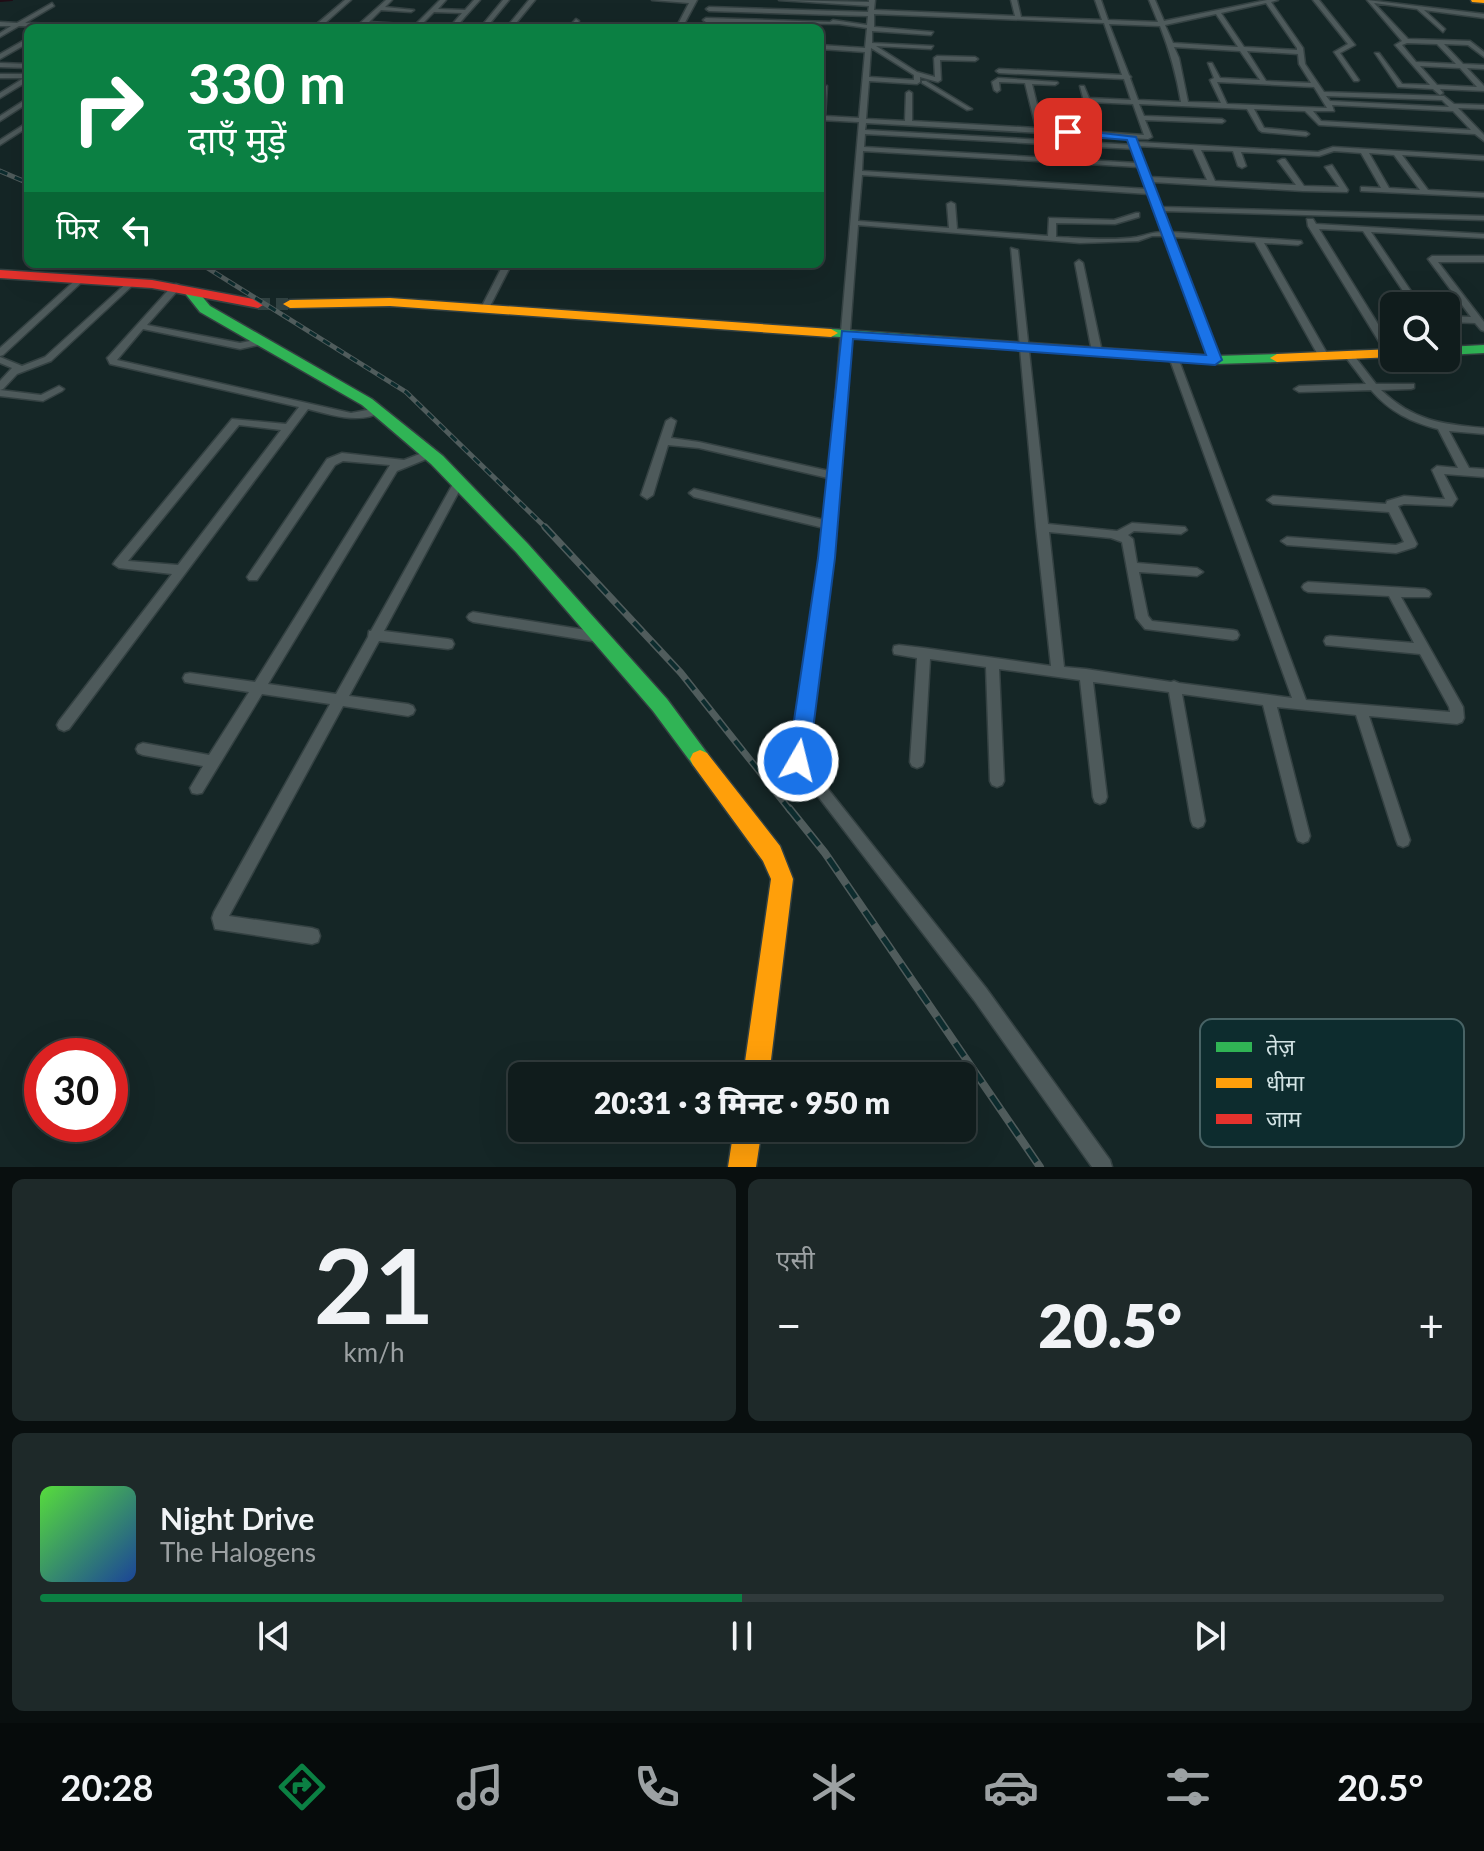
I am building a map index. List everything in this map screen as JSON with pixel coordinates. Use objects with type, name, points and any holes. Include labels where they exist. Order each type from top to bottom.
[{"type":"street","points":[[320,24],[348,0]]},
{"type":"street","points":[[362,24],[389,0]]},
{"type":"street","points":[[432,1],[442,0]]},
{"type":"street","points":[[419,24],[442,0]]},
{"type":"street","points":[[456,24],[477,0]]},
{"type":"street","points":[[483,24],[506,0]]},
{"type":"street","points":[[512,24],[532,0]]},
{"type":"street","points":[[655,0],[693,1],[681,24]]},
{"type":"street","points":[[782,0],[872,7],[911,14],[1160,24],[1271,1],[1300,52],[1302,64],[1332,110],[1086,100]]},
{"type":"street","points":[[807,0],[836,24]]},
{"type":"street","points":[[911,14],[912,0]]},
{"type":"street","points":[[961,0],[962,16]]},
{"type":"street","points":[[1014,0],[1018,18]]},
{"type":"street","points":[[824,118],[1096,134],[1133,143],[1148,137],[1098,0]]},
{"type":"street","points":[[1152,0],[1176,58],[1185,104]]},
{"type":"street","points":[[1204,0],[1264,82]]},
{"type":"street","points":[[1316,0],[1352,45],[1337,54],[1356,80]]},
{"type":"street","points":[[1362,0],[1484,16]]},
{"type":"street","points":[[1475,0],[1484,1]]},
{"type":"street","points":[[1369,1],[1406,41]]},
{"type":"street","points":[[1053,3],[1055,19]]},
{"type":"street","points":[[0,35],[52,5]]},
{"type":"street","points":[[709,9],[825,13],[872,7]]},
{"type":"street","points":[[872,7],[860,132],[857,223],[834,476],[798,761],[980,994],[1103,1167]]},
{"type":"street","points":[[380,8],[411,10]]},
{"type":"street","points":[[1419,8],[1443,30]]},
{"type":"street","points":[[432,10],[466,12]]},
{"type":"street","points":[[706,20],[777,24]]},
{"type":"street","points":[[462,24],[468,23]]},
{"type":"street","points":[[0,24],[24,24]]},
{"type":"street","points":[[824,25],[931,33]]},
{"type":"street","points":[[1481,136],[1398,45],[1406,41],[1472,43],[1484,55]]},
{"type":"street","points":[[0,57],[24,42]]},
{"type":"street","points":[[1377,54],[1400,86],[1482,90],[1465,66],[1439,42]]},
{"type":"street","points":[[1169,45],[1300,52]]},
{"type":"street","points":[[870,46],[917,78]]},
{"type":"street","points":[[824,47],[931,47]]},
{"type":"street","points":[[938,84],[937,58],[975,60]]},
{"type":"street","points":[[1210,64],[1218,80]]},
{"type":"street","points":[[1417,64],[1484,67]]},
{"type":"street","points":[[0,65],[24,65]]},
{"type":"street","points":[[999,71],[1128,77]]},
{"type":"street","points":[[0,78],[9,75],[24,77]]},
{"type":"street","points":[[865,79],[917,78],[938,84],[969,105],[972,127]]},
{"type":"street","points":[[0,96],[24,80]]},
{"type":"street","points":[[997,90],[995,82],[998,80],[1055,83]]},
{"type":"street","points":[[1225,106],[1212,81],[1316,85]]},
{"type":"street","points":[[1028,82],[1040,131]]},
{"type":"street","points":[[824,93],[825,87]]},
{"type":"street","points":[[1082,87],[1096,134]]},
{"type":"street","points":[[908,124],[909,93]]},
{"type":"street","points":[[1323,94],[1444,98]]},
{"type":"street","points":[[0,119],[24,103]]},
{"type":"street","points":[[1330,103],[1484,107]]},
{"type":"street","points":[[1250,107],[1262,130],[1306,134]]},
{"type":"street","points":[[1308,110],[1319,123],[1481,136]]},
{"type":"street","points":[[1141,118],[1222,121]]},
{"type":"street","points":[[0,143],[24,127]]},
{"type":"street","points":[[860,132],[1319,154],[1328,149],[1484,158]]},
{"type":"street","points":[[1133,143],[1215,360]]},
{"type":"street","points":[[1196,147],[1212,183]]},
{"type":"street","points":[[860,149],[1141,165]]},
{"type":"street","points":[[1236,149],[1242,166]]},
{"type":"street","points":[[1364,151],[1386,189]]},
{"type":"street","points":[[1396,152],[1425,191]]},
{"type":"street","points":[[1282,161],[1303,189]]},
{"type":"street","points":[[1146,179],[1344,190],[1329,167]]},
{"type":"street","points":[[860,173],[1152,192]]},
{"type":"street","points":[[1364,189],[1484,195]]},
{"type":"street","points":[[951,204],[953,229]]},
{"type":"street","points":[[1158,209],[1484,218]]},
{"type":"street","points":[[1304,212],[1380,334]]},
{"type":"street","points":[[1052,236],[1052,220],[1115,222],[1136,215]]},
{"type":"street","points":[[857,223],[1052,236],[1080,241],[1138,239],[1151,234],[1168,234],[1298,243]]},
{"type":"street","points":[[1312,226],[1484,236]]},
{"type":"street","points":[[1365,229],[1408,292]]},
{"type":"street","points":[[1258,240],[1323,355]]},
{"type":"street","points":[[1014,250],[1021,347],[1058,669]]},
{"type":"street","points":[[1481,324],[1432,259],[1484,259]]},
{"type":"street","points":[[1079,263],[1097,352]]},
{"type":"street","points":[[485,308],[505,268]]},
{"type":"street","points":[[0,274],[130,283],[183,290],[220,302],[258,304]]},
{"type":"street","points":[[0,353],[4,344],[80,279]]},
{"type":"street","points":[[0,387],[17,371],[48,359],[130,283]]},
{"type":"street","points":[[183,290],[141,326],[112,358],[113,362],[354,417],[378,411]]},
{"type":"street","points":[[183,290],[205,309],[264,341],[378,411],[430,454],[459,482],[660,705],[778,866],[782,895],[758,1062]]},
{"type":"street","points":[[290,304],[363,300],[1215,360],[1380,354]]},
{"type":"street","points":[[1460,321],[1481,324]]},
{"type":"street","points":[[141,326],[240,346],[264,341]]},
{"type":"street","points":[[1460,350],[1484,349]]},
{"type":"street","points":[[1349,355],[1372,387],[1415,421],[1443,429],[1484,431]]},
{"type":"street","points":[[1174,357],[1301,705]]},
{"type":"street","points":[[0,360],[16,363],[17,371]]},
{"type":"street","points":[[1299,389],[1411,386]]},
{"type":"street","points":[[0,393],[43,398],[59,389]]},
{"type":"street","points":[[64,725],[305,406]]},
{"type":"street","points":[[179,570],[119,564],[236,421],[288,428]]},
{"type":"street","points":[[647,495],[671,421]]},
{"type":"street","points":[[1443,429],[1465,471]]},
{"type":"street","points":[[664,441],[699,445],[834,476]]},
{"type":"street","points":[[197,788],[393,468],[430,454]]},
{"type":"street","points":[[253,577],[331,462],[342,457],[403,463]]},
{"type":"street","points":[[1391,508],[1395,501],[1448,503],[1451,499],[1437,470],[1484,473]]},
{"type":"street","points":[[312,936],[221,923],[220,918],[459,482]]},
{"type":"street","points":[[694,493],[829,525]]},
{"type":"street","points":[[1273,500],[1391,508]]},
{"type":"street","points":[[1287,541],[1396,549],[1411,544],[1391,508]]},
{"type":"street","points":[[1042,527],[1120,535],[1127,539],[1142,618],[1149,626],[1233,635]]},
{"type":"street","points":[[1120,535],[1132,527],[1181,530]]},
{"type":"street","points":[[1133,567],[1197,572]]},
{"type":"street","points":[[1308,587],[1425,594]]},
{"type":"street","points":[[899,650],[1058,669],[1301,705],[1457,718],[1456,707],[1393,593]]},
{"type":"street","points":[[473,617],[598,637]]},
{"type":"street","points":[[373,635],[448,644]]},
{"type":"street","points":[[1330,641],[1424,649]]},
{"type":"street","points":[[917,762],[924,653]]},
{"type":"street","points":[[992,662],[997,781]]},
{"type":"street","points":[[1086,674],[1100,797]]},
{"type":"street","points":[[190,678],[408,710]]},
{"type":"street","points":[[1174,686],[1198,821]]},
{"type":"street","points":[[1268,700],[1303,836]]},
{"type":"street","points":[[1361,711],[1403,840]]},
{"type":"street","points":[[143,749],[213,762]]},
{"type":"street","points":[[742,1167],[746,1142]]},
{"type":"waterway","points":[[0,1],[12,0]]},
{"type":"tunnel","points":[[258,304],[290,304]]},
{"type":"railway","points":[[0,171],[24,181]]},
{"type":"railway","points":[[207,268],[406,392],[546,528]]},
{"type":"railway","points":[[546,528],[681,673],[790,810]]},
{"type":"railway","points":[[789,808],[825,853],[1040,1167]]},
{"type":"traffic: fast","points":[[191,292],[205,309],[367,402],[437,460],[522,548],[660,705],[700,759]]},
{"type":"traffic: fast","points":[[831,333],[1215,360],[1277,358]]},
{"type":"traffic: fast","points":[[1460,350],[1484,349]]},
{"type":"traffic: slow","points":[[1475,0],[1484,1]]},
{"type":"traffic: slow","points":[[290,304],[390,302],[831,333]]},
{"type":"traffic: slow","points":[[1277,358],[1380,354]]},
{"type":"traffic: slow","points":[[700,759],[772,854],[782,879],[758,1062]]},
{"type":"traffic: slow","points":[[742,1167],[746,1142]]},
{"type":"traffic: jam","points":[[0,274],[152,284],[258,304]]},
{"type":"route","points":[[798,761],[827,558],[847,334],[1215,360],[1131,137],[1068,132]]}]
